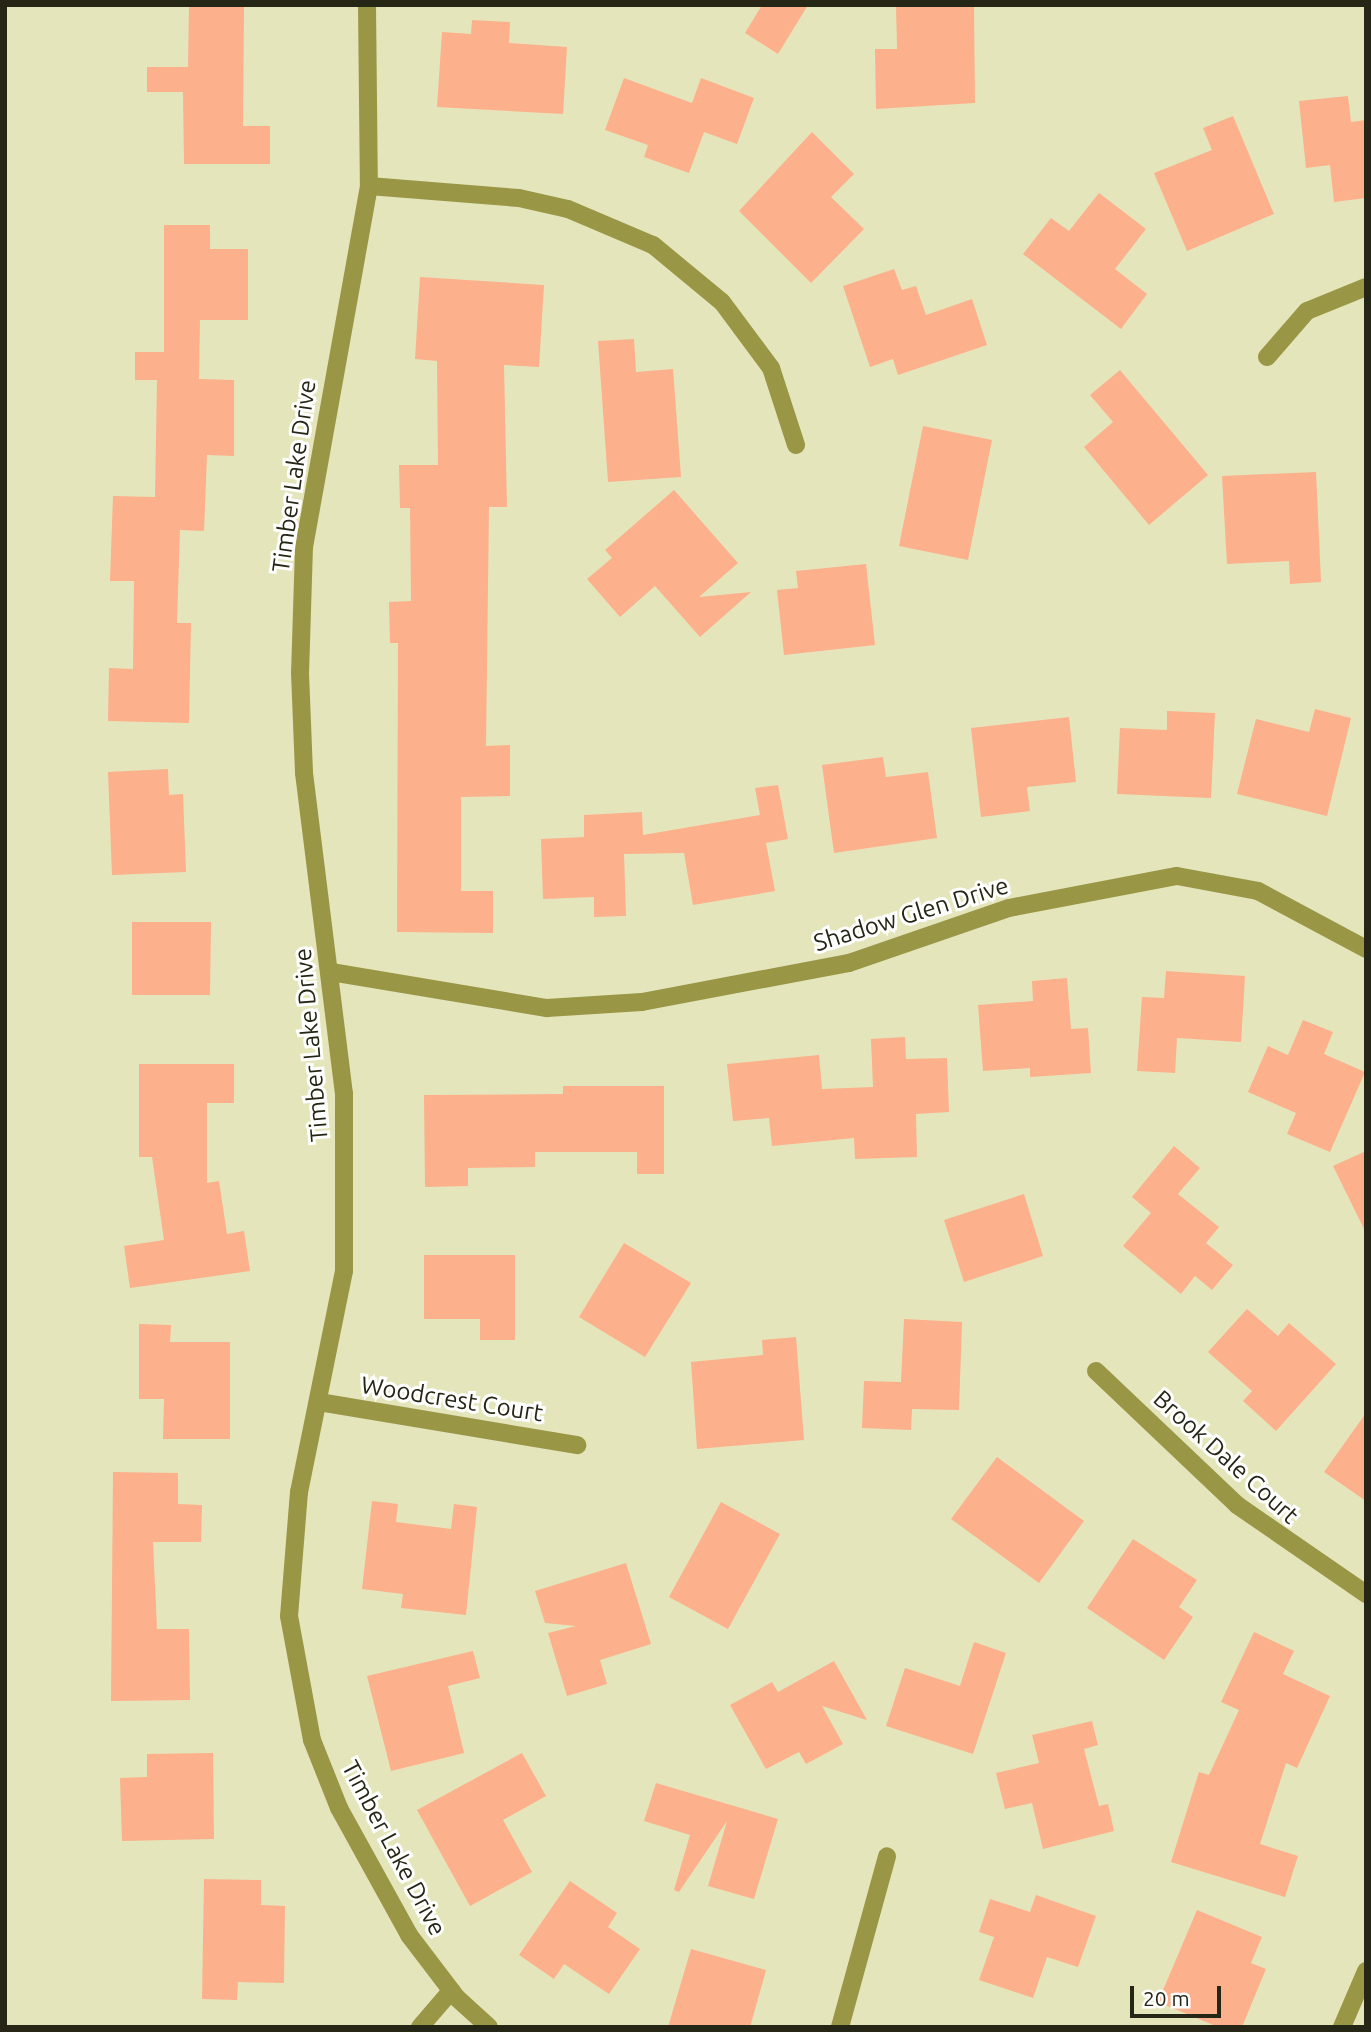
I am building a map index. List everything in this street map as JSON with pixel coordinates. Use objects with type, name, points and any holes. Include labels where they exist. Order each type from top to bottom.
[{"type":"street","name":"Timber Lake Drive","points":[[367,5],[369,186],[304,547],[304,773],[331,972],[346,1204],[344,1271],[299,1492],[289,1616],[296,1673],[312,1740],[339,1808],[409,1935],[451,1991],[489,2027]]},
{"type":"street","points":[[369,186],[519,198],[568,209],[653,245],[722,302],[771,368],[796,445]]},
{"type":"street","points":[[1267,357],[1307,311],[1366,287]]},
{"type":"street","name":"Shadow Glen Drive","points":[[331,972],[547,1008],[642,1002],[849,963],[1009,908],[1177,876],[1258,891],[1366,949]]},
{"type":"street","name":"Brook Dale Court","points":[[1096,1371],[1237,1505],[1366,1594]]},
{"type":"street","name":"Woodcrest Court","points":[[319,1402],[577,1445]]},
{"type":"street","points":[[840,2027],[887,1856]]},
{"type":"street","points":[[1342,2027],[1366,1971]]},
{"type":"street","points":[[420,2027],[451,1991]]},
{"type":"building","points":[[189,5],[244,5],[243,126],[270,126],[270,164],[184,164],[183,92],[147,92],[147,67],[188,67]]},
{"type":"building","points":[[762,5],[808,5],[778,54],[745,33]]},
{"type":"building","points":[[896,5],[974,5],[975,103],[876,109],[875,49],[897,49]]},
{"type":"building","points":[[472,20],[510,22],[509,43],[567,47],[563,114],[437,107],[442,32],[471,34]]},
{"type":"building","points":[[624,78],[692,103],[701,78],[754,98],[737,144],[704,132],[689,173],[644,157],[648,145],[605,130]]},
{"type":"building","points":[[1348,96],[1351,122],[1366,120],[1366,198],[1334,202],[1330,165],[1306,168],[1299,101]]},
{"type":"building","points":[[1233,116],[1274,214],[1187,251],[1154,173],[1212,150],[1203,128]]},
{"type":"building","points":[[812,132],[854,174],[831,197],[864,229],[811,283],[739,211]]},
{"type":"building","points":[[1099,193],[1146,229],[1115,269],[1147,294],[1121,329],[1023,254],[1051,218],[1069,231]]},
{"type":"building","points":[[164,225],[210,225],[210,249],[248,249],[248,320],[200,320],[199,379],[234,380],[234,456],[207,455],[204,531],[180,530],[177,623],[191,623],[189,723],[108,721],[109,668],[133,669],[134,581],[110,581],[113,496],[155,497],[157,380],[135,380],[135,352],[164,352]]},
{"type":"building","points":[[894,269],[902,290],[916,286],[926,315],[972,299],[987,345],[898,375],[893,359],[870,367],[843,286]]},
{"type":"building","points":[[420,277],[544,285],[539,367],[504,365],[507,507],[489,507],[486,746],[510,745],[510,796],[461,797],[461,891],[493,891],[493,933],[397,932],[398,643],[390,643],[389,602],[411,601],[410,508],[400,508],[399,465],[438,465],[437,361],[415,359]]},
{"type":"building","points":[[634,339],[636,372],[673,369],[681,477],[608,482],[598,341]]},
{"type":"building","points":[[1120,370],[1208,475],[1149,525],[1084,447],[1113,422],[1090,395]]},
{"type":"building","points":[[923,426],[992,440],[968,560],[899,546]]},
{"type":"building","points":[[1316,472],[1321,582],[1290,584],[1289,561],[1227,564],[1222,476]]},
{"type":"building","points":[[674,490],[738,563],[699,597],[751,592],[700,637],[655,586],[620,617],[587,579],[612,558],[605,550]]},
{"type":"building","points":[[866,564],[875,645],[784,655],[777,590],[798,588],[796,571]]},
{"type":"building","points":[[1315,709],[1351,718],[1327,816],[1237,794],[1256,719],[1309,732]]},
{"type":"building","points":[[1167,711],[1215,713],[1211,798],[1117,794],[1120,728],[1167,730]]},
{"type":"building","points":[[1069,717],[1076,782],[1027,787],[1030,811],[981,817],[971,728]]},
{"type":"building","points":[[883,757],[886,777],[928,772],[937,838],[834,853],[822,765]]},
{"type":"building","points":[[168,769],[169,795],[183,794],[186,872],[112,875],[108,772]]},
{"type":"building","points":[[778,785],[788,839],[766,843],[775,891],[693,905],[684,853],[624,854],[626,916],[594,917],[594,897],[543,899],[541,839],[584,837],[584,815],[642,812],[643,835],[760,815],[755,788]]},
{"type":"building","points":[[132,922],[211,922],[210,995],[132,995]]},
{"type":"building","points":[[1166,971],[1245,976],[1241,1042],[1177,1038],[1175,1073],[1137,1071],[1142,997],[1164,998]]},
{"type":"building","points":[[1067,978],[1071,1029],[1088,1028],[1091,1073],[1030,1077],[1030,1068],[983,1071],[978,1005],[1033,1001],[1032,981]]},
{"type":"building","points":[[1303,1020],[1333,1032],[1324,1054],[1365,1072],[1330,1152],[1287,1134],[1296,1113],[1248,1092],[1268,1046],[1288,1055]]},
{"type":"building","points":[[905,1037],[906,1059],[947,1058],[949,1112],[916,1114],[917,1157],[855,1159],[854,1138],[772,1146],[769,1118],[733,1121],[727,1064],[819,1055],[822,1089],[873,1087],[871,1039]]},
{"type":"building","points":[[139,1064],[234,1064],[234,1103],[207,1103],[207,1183],[219,1181],[227,1234],[244,1231],[250,1271],[130,1288],[124,1246],[164,1240],[152,1157],[139,1157]]},
{"type":"building","points":[[563,1086],[664,1086],[664,1174],[637,1174],[637,1152],[535,1152],[535,1167],[468,1168],[468,1186],[425,1187],[424,1095],[563,1094]]},
{"type":"building","points":[[1174,1146],[1200,1168],[1178,1194],[1219,1227],[1206,1243],[1233,1265],[1212,1290],[1195,1276],[1181,1294],[1123,1246],[1151,1213],[1132,1197]]},
{"type":"building","points":[[1366,1151],[1366,1233],[1333,1166]]},
{"type":"building","points":[[1024,1194],[1043,1256],[964,1282],[944,1220]]},
{"type":"building","points":[[624,1243],[691,1283],[645,1357],[579,1317]]},
{"type":"building","points":[[424,1255],[515,1255],[515,1340],[480,1340],[480,1319],[424,1319]]},
{"type":"building","points":[[1247,1309],[1278,1336],[1289,1323],[1336,1364],[1276,1431],[1243,1401],[1252,1391],[1208,1352]]},
{"type":"building","points":[[904,1319],[962,1322],[959,1410],[912,1409],[911,1430],[862,1428],[864,1381],[901,1382]]},
{"type":"building","points":[[139,1324],[171,1325],[170,1342],[230,1342],[230,1439],[163,1439],[164,1399],[139,1399]]},
{"type":"building","points":[[796,1337],[804,1440],[697,1449],[691,1362],[763,1355],[762,1340]]},
{"type":"building","points":[[1366,1413],[1366,1501],[1324,1472]]},
{"type":"building","points":[[997,1457],[1084,1521],[1039,1583],[951,1519]]},
{"type":"building","points":[[113,1472],[178,1473],[178,1504],[202,1505],[201,1542],[153,1542],[157,1629],[189,1629],[190,1700],[111,1701]]},
{"type":"building","points":[[372,1501],[398,1504],[396,1522],[451,1529],[454,1504],[477,1507],[466,1615],[401,1608],[403,1594],[362,1589]]},
{"type":"building","points":[[721,1502],[780,1534],[728,1629],[669,1597]]},
{"type":"building","points":[[1133,1539],[1197,1580],[1179,1607],[1193,1617],[1164,1660],[1087,1608]]},
{"type":"building","points":[[626,1563],[651,1644],[600,1660],[607,1684],[567,1696],[548,1633],[576,1626],[545,1623],[535,1591]]},
{"type":"building","points":[[1254,1632],[1294,1651],[1283,1674],[1330,1696],[1297,1768],[1286,1763],[1260,1844],[1298,1856],[1285,1897],[1171,1862],[1199,1772],[1209,1775],[1239,1710],[1221,1702]]},
{"type":"building","points":[[974,1642],[1006,1653],[973,1754],[886,1726],[905,1668],[960,1686]]},
{"type":"building","points":[[473,1651],[480,1678],[448,1686],[464,1753],[391,1771],[367,1676]]},
{"type":"building","points":[[834,1661],[867,1720],[822,1706],[843,1744],[806,1764],[799,1752],[766,1769],[730,1705],[772,1682],[778,1692]]},
{"type":"building","points":[[1092,1721],[1098,1745],[1084,1749],[1099,1806],[1108,1804],[1114,1831],[1043,1849],[1032,1803],[1005,1809],[996,1773],[1039,1763],[1032,1735]]},
{"type":"building","points":[[213,1753],[214,1839],[122,1841],[120,1778],[147,1777],[147,1754]]},
{"type":"building","points":[[522,1753],[546,1796],[503,1820],[532,1872],[470,1906],[417,1810]]},
{"type":"building","points":[[656,1783],[778,1819],[754,1899],[708,1886],[727,1821],[679,1892],[674,1890],[690,1835],[644,1821]]},
{"type":"building","points":[[204,1879],[261,1880],[261,1905],[285,1906],[284,1983],[238,1982],[237,2000],[202,1999]]},
{"type":"building","points":[[570,1881],[617,1913],[608,1927],[640,1949],[609,1994],[564,1964],[554,1979],[519,1955]]},
{"type":"building","points":[[1036,1895],[1096,1916],[1078,1967],[1047,1957],[1033,1998],[979,1980],[994,1937],[979,1932],[990,1899],[1030,1912]]},
{"type":"building","points":[[1197,1910],[1262,1937],[1251,1963],[1266,1969],[1242,2027],[1218,2027],[1158,2002]]},
{"type":"building","points":[[691,1949],[766,1970],[750,2027],[668,2027]]}]
